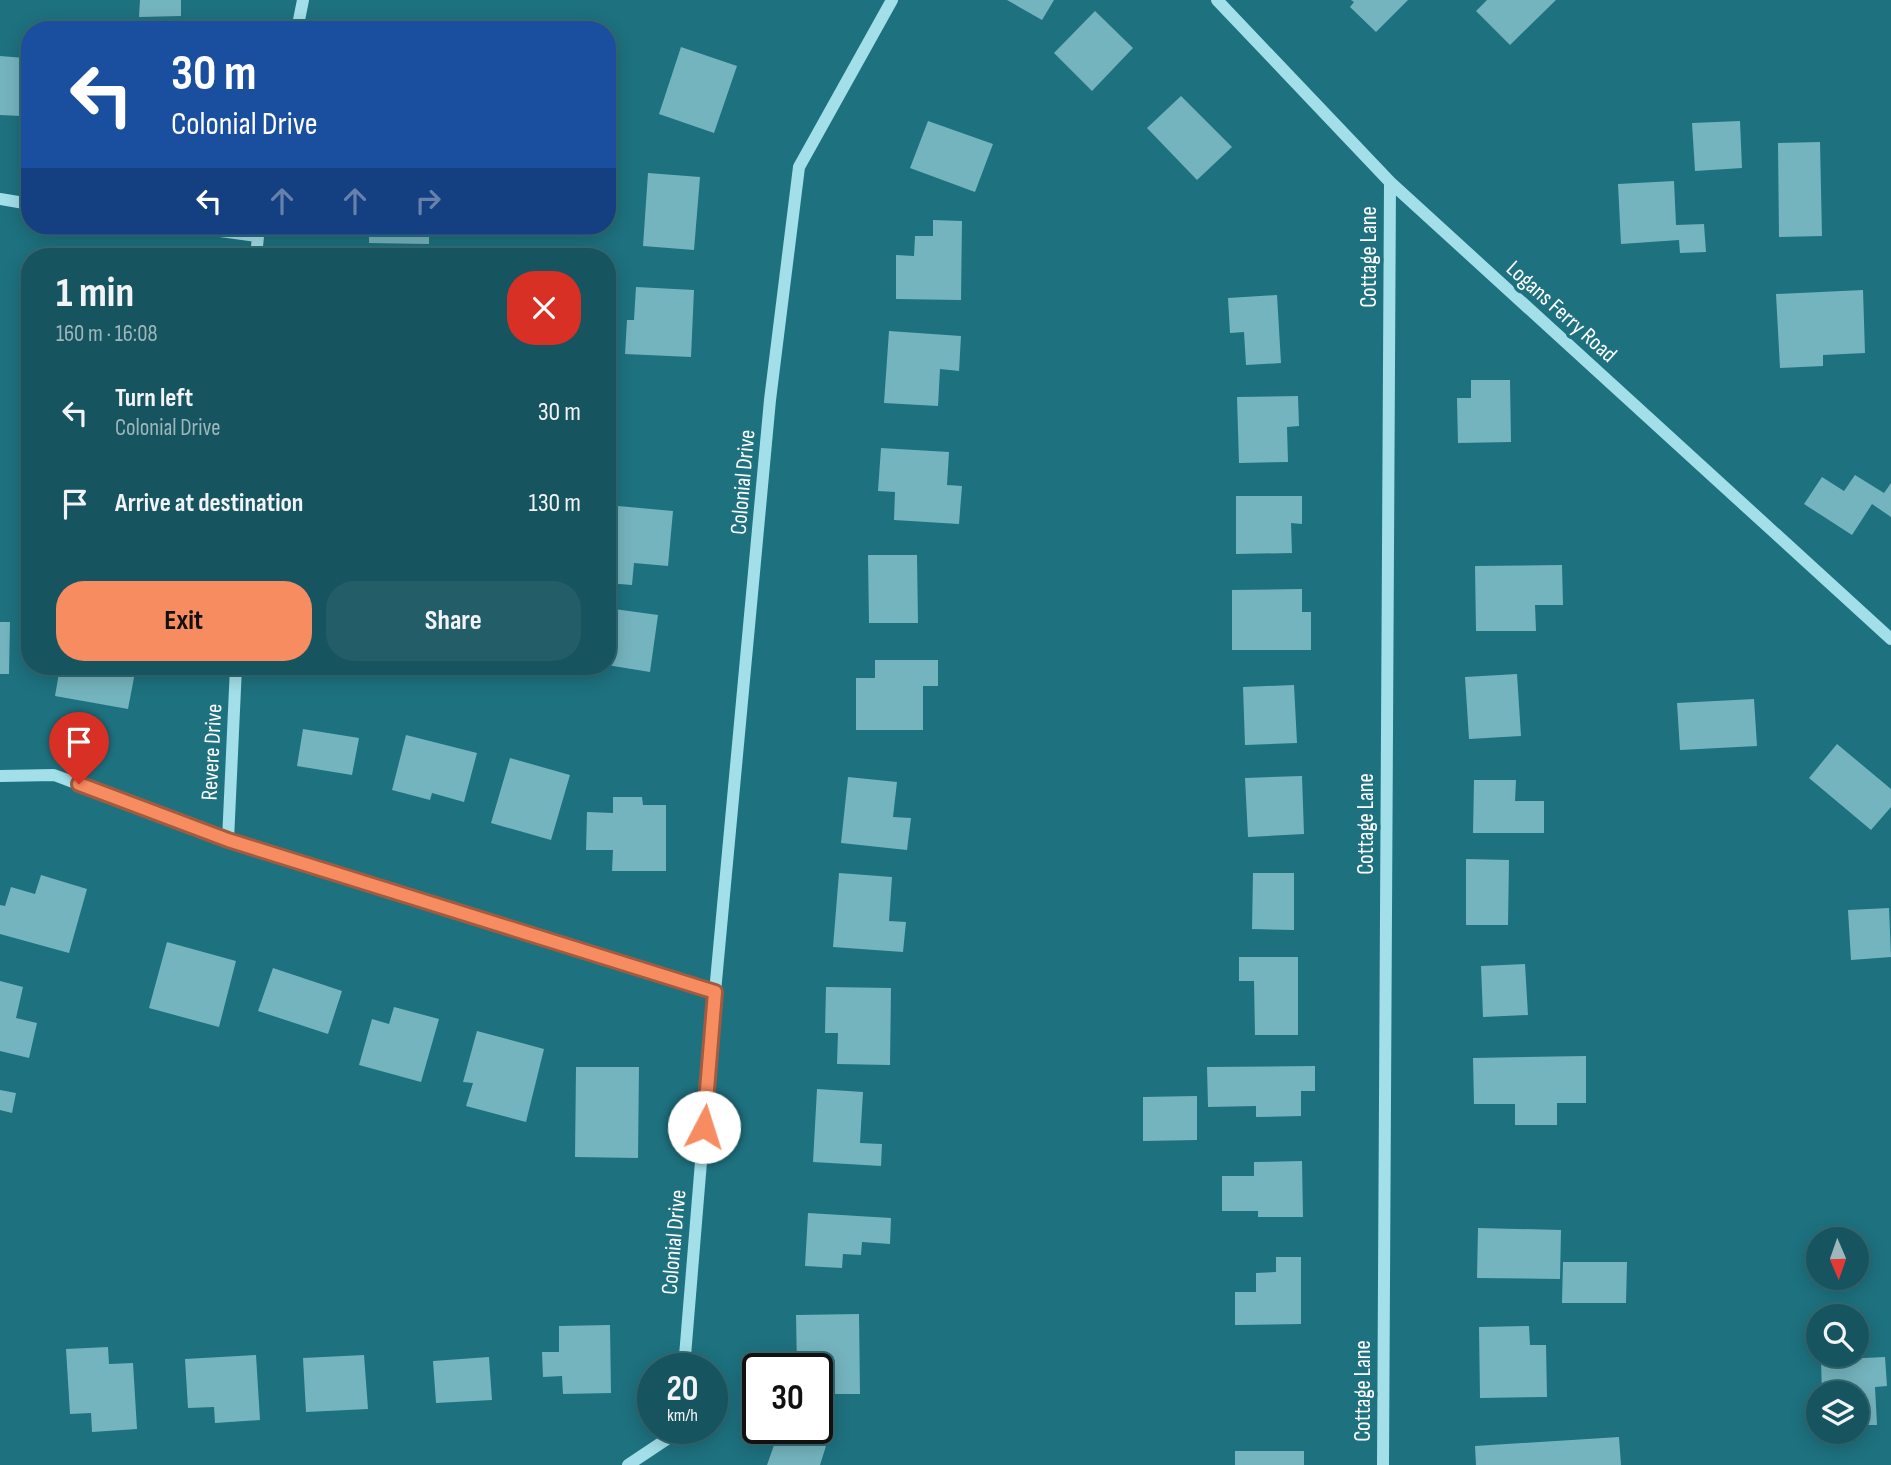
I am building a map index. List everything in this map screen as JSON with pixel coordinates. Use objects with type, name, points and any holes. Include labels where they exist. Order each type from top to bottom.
[{"type":"street","points":[[299,21],[303,0]]},
{"type":"street","name":"Colonial Drive","points":[[685,1353],[715,992],[771,400],[799,167],[892,0]]},
{"type":"street","name":"Logans Ferry Road","points":[[1217,0],[1390,182],[1891,639]]},
{"type":"street","name":"Cottage Lane","points":[[1383,1465],[1390,182]]},
{"type":"street","points":[[0,199],[21,202]]},
{"type":"street","name":"Revere Drive","points":[[228,840],[236,675]]},
{"type":"street","points":[[0,776],[54,775],[228,840],[715,992]]},
{"type":"street","points":[[628,1465],[660,1444]]},
{"type":"building","points":[[140,0],[181,0],[181,16],[139,17]]},
{"type":"building","points":[[1007,0],[1054,0],[1042,20]]},
{"type":"building","points":[[1351,0],[1408,0],[1376,32],[1350,7],[1354,2]]},
{"type":"building","points":[[1487,0],[1556,0],[1510,45],[1476,11]]},
{"type":"building","points":[[1095,11],[1133,48],[1092,91],[1054,53]]},
{"type":"building","points":[[681,47],[737,66],[714,133],[659,114]]},
{"type":"building","points":[[0,56],[21,58],[21,116],[0,115]]},
{"type":"building","points":[[1181,96],[1232,147],[1197,180],[1147,128]]},
{"type":"building","points":[[928,121],[993,144],[975,192],[910,168]]},
{"type":"building","points":[[1740,121],[1742,168],[1695,171],[1692,123]]},
{"type":"building","points":[[1820,142],[1822,236],[1779,237],[1778,143]]},
{"type":"building","points":[[648,173],[700,177],[694,250],[643,246]]},
{"type":"building","points":[[1674,181],[1676,225],[1704,224],[1706,252],[1680,253],[1679,240],[1621,244],[1618,184]]},
{"type":"building","points":[[933,220],[962,221],[961,300],[896,299],[896,255],[914,256],[915,236],[933,236]]},
{"type":"building","points":[[369,235],[429,235],[429,244],[369,243]]},
{"type":"building","points":[[636,287],[694,290],[691,357],[625,354],[627,320],[634,320]]},
{"type":"building","points":[[1863,290],[1865,353],[1823,355],[1823,366],[1780,368],[1776,294]]},
{"type":"building","points":[[1277,295],[1281,363],[1246,365],[1244,332],[1230,333],[1228,298]]},
{"type":"building","points":[[889,331],[961,336],[959,371],[940,369],[938,406],[884,403]]},
{"type":"building","points":[[1471,380],[1510,380],[1511,442],[1458,443],[1457,398],[1471,398]]},
{"type":"building","points":[[1298,396],[1299,426],[1287,427],[1288,462],[1239,463],[1237,397]]},
{"type":"building","points":[[881,448],[949,452],[947,485],[962,486],[959,524],[894,520],[895,492],[878,491]]},
{"type":"building","points":[[1855,475],[1884,493],[1891,483],[1891,517],[1872,504],[1852,535],[1804,504],[1822,477],[1844,491]]},
{"type":"building","points":[[1236,496],[1302,496],[1302,524],[1291,523],[1292,553],[1236,554]]},
{"type":"building","points":[[616,506],[673,511],[668,566],[634,563],[632,585],[616,584]]},
{"type":"building","points":[[868,555],[917,555],[918,623],[869,623]]},
{"type":"building","points":[[1562,565],[1563,605],[1535,605],[1536,631],[1476,631],[1475,566]]},
{"type":"building","points":[[1302,589],[1302,612],[1311,612],[1311,650],[1232,650],[1232,590]]},
{"type":"building","points":[[616,609],[658,615],[650,672],[616,666]]},
{"type":"building","points":[[0,622],[10,622],[9,674],[0,674]]},
{"type":"building","points":[[875,660],[938,660],[938,686],[923,686],[923,730],[856,730],[856,678],[875,678]]},
{"type":"building","points":[[1517,674],[1521,736],[1469,739],[1465,677]]},
{"type":"building","points":[[59,675],[134,675],[128,709],[55,696]]},
{"type":"building","points":[[1294,685],[1297,743],[1245,745],[1243,687]]},
{"type":"building","points":[[1754,699],[1757,746],[1680,750],[1677,703]]},
{"type":"building","points":[[303,729],[359,738],[352,775],[297,766]]},
{"type":"building","points":[[406,735],[477,753],[464,802],[432,793],[430,800],[392,790]]},
{"type":"building","points":[[1837,744],[1891,789],[1891,807],[1871,830],[1809,778]]},
{"type":"building","points":[[510,758],[570,775],[551,840],[491,823]]},
{"type":"building","points":[[1302,776],[1304,834],[1248,837],[1245,778]]},
{"type":"building","points":[[848,777],[897,782],[893,817],[911,818],[907,850],[841,843]]},
{"type":"building","points":[[1474,780],[1516,780],[1515,801],[1544,801],[1544,833],[1473,833]]},
{"type":"building","points":[[613,797],[642,797],[643,805],[666,805],[666,871],[612,871],[613,850],[586,850],[587,812],[613,813]]},
{"type":"building","points":[[1466,859],[1509,860],[1508,925],[1466,925]]},
{"type":"building","points":[[839,873],[892,877],[889,921],[906,922],[903,952],[833,947]]},
{"type":"building","points":[[1253,873],[1294,873],[1294,930],[1252,929]]},
{"type":"building","points":[[41,875],[87,889],[69,953],[0,934],[0,905],[5,906],[11,887],[35,894]]},
{"type":"building","points":[[1889,908],[1891,957],[1851,960],[1848,910]]},
{"type":"building","points":[[167,942],[236,961],[219,1027],[149,1008]]},
{"type":"building","points":[[1239,957],[1298,957],[1298,1035],[1255,1035],[1254,981],[1239,981]]},
{"type":"building","points":[[1525,964],[1528,1015],[1483,1017],[1481,966]]},
{"type":"building","points":[[273,968],[342,991],[328,1034],[258,1011]]},
{"type":"building","points":[[0,981],[23,987],[16,1018],[37,1023],[29,1058],[0,1051]]},
{"type":"building","points":[[826,987],[891,988],[890,1065],[837,1064],[838,1033],[825,1033]]},
{"type":"building","points":[[394,1007],[439,1019],[421,1082],[359,1065],[372,1019],[389,1024]]},
{"type":"building","points":[[477,1031],[544,1049],[526,1122],[466,1106],[473,1083],[463,1082]]},
{"type":"building","points":[[1586,1056],[1586,1103],[1557,1103],[1557,1125],[1515,1125],[1515,1104],[1474,1104],[1473,1058]]},
{"type":"building","points":[[1315,1066],[1315,1091],[1301,1091],[1301,1116],[1256,1117],[1256,1106],[1208,1107],[1207,1067]]},
{"type":"building","points":[[576,1067],[639,1067],[638,1158],[575,1157]]},
{"type":"building","points":[[817,1089],[863,1092],[860,1143],[882,1144],[881,1166],[813,1162]]},
{"type":"building","points":[[0,1090],[16,1093],[12,1113],[0,1110]]},
{"type":"building","points":[[1197,1096],[1197,1140],[1143,1141],[1143,1097]]},
{"type":"building","points":[[1302,1161],[1303,1217],[1258,1217],[1258,1211],[1222,1211],[1222,1176],[1254,1176],[1254,1162]]},
{"type":"building","points":[[808,1213],[891,1218],[890,1244],[862,1242],[861,1255],[843,1254],[842,1268],[805,1266]]},
{"type":"building","points":[[1478,1228],[1561,1230],[1560,1279],[1477,1278]]},
{"type":"building","points":[[1276,1257],[1301,1257],[1301,1324],[1235,1325],[1235,1292],[1256,1292],[1256,1273],[1276,1272]]},
{"type":"building","points":[[1563,1262],[1627,1262],[1626,1303],[1562,1303]]},
{"type":"building","points":[[859,1314],[860,1394],[833,1394],[833,1353],[797,1353],[796,1315]]},
{"type":"building","points":[[610,1325],[611,1393],[563,1394],[562,1376],[543,1377],[542,1352],[559,1352],[559,1326]]},
{"type":"building","points":[[1529,1326],[1530,1345],[1546,1345],[1547,1397],[1480,1398],[1479,1327]]},
{"type":"building","points":[[108,1347],[109,1364],[133,1363],[137,1429],[92,1432],[91,1413],[70,1414],[66,1349]]},
{"type":"building","points":[[256,1355],[260,1420],[215,1423],[214,1407],[188,1408],[185,1359]]},
{"type":"building","points":[[364,1355],[368,1409],[306,1412],[303,1358]]},
{"type":"building","points":[[489,1357],[492,1400],[436,1403],[433,1361]]},
{"type":"building","points":[[1885,1357],[1887,1386],[1875,1387],[1877,1425],[1869,1425],[1869,1381],[1822,1381],[1821,1367],[1869,1367],[1869,1358]]},
{"type":"building","points":[[1619,1437],[1621,1465],[1476,1465],[1475,1446]]},
{"type":"building","points":[[774,1444],[826,1446],[820,1465],[767,1465]]},
{"type":"building","points":[[1235,1451],[1304,1451],[1304,1465],[1235,1465]]},
{"type":"route","points":[[79,784],[228,840],[715,992],[704,1127]]}]
